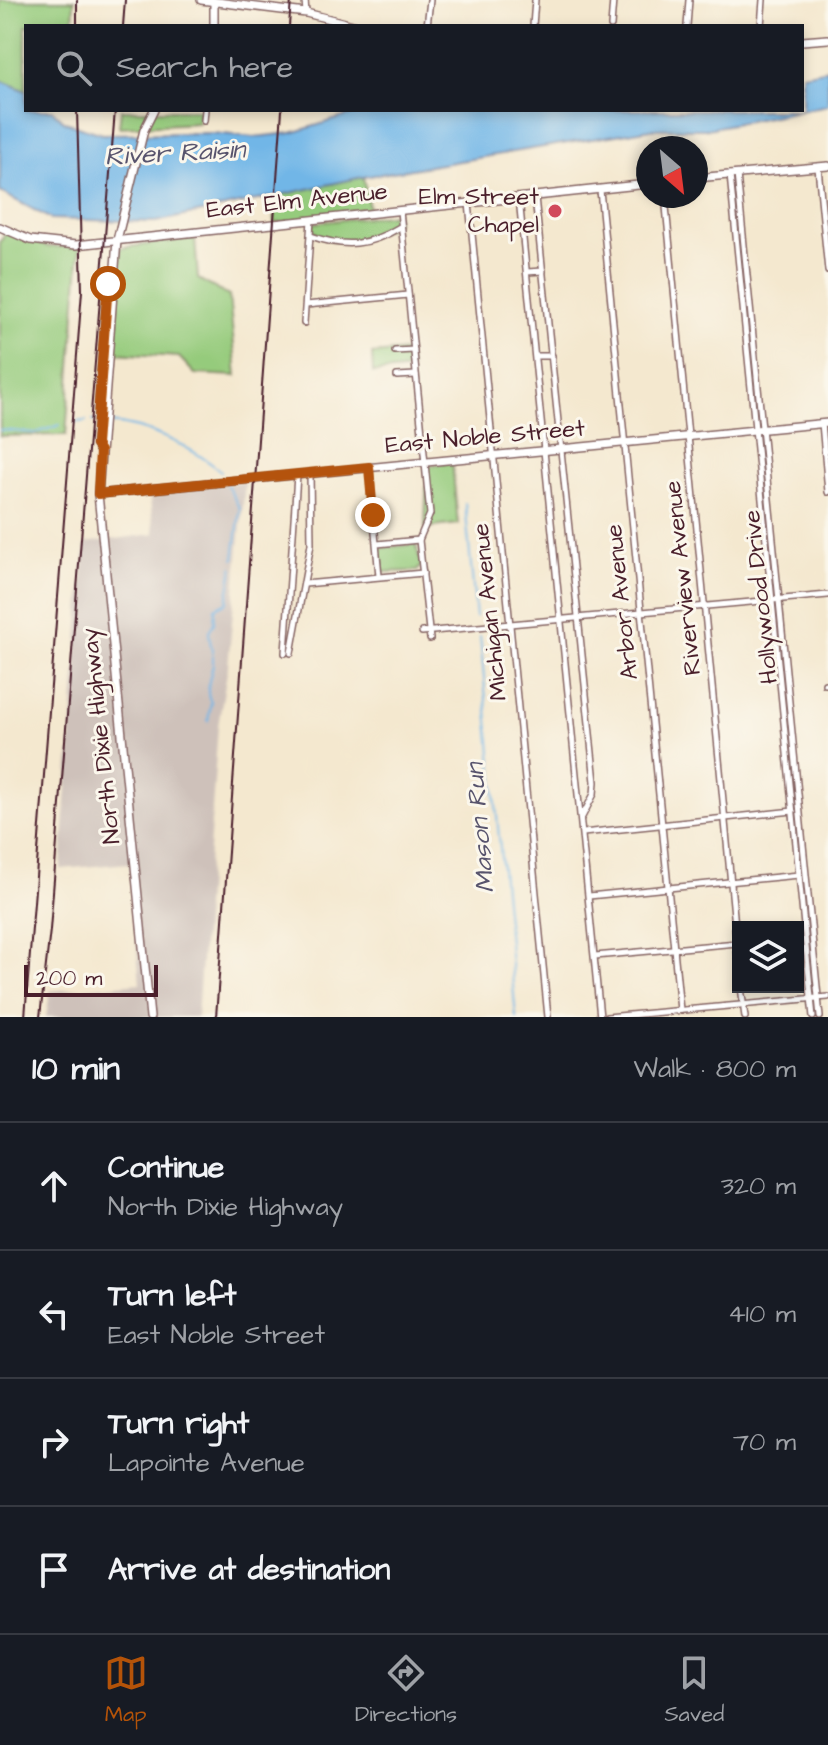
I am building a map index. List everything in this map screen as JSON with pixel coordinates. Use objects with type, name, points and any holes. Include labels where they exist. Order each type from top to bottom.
[{"type":"main road","points":[[201,0],[306,13],[349,24]]},
{"type":"main road","points":[[214,2],[214,24]]},
{"type":"main road","points":[[804,41],[828,39]]},
{"type":"main road","name":"North Dixie Highway","points":[[150,1017],[98,494],[117,240],[144,130],[153,112]]},
{"type":"main road","points":[[708,177],[828,166]]},
{"type":"main road","name":"East Elm Avenue","points":[[0,227],[30,240],[54,244],[117,240],[636,186]]},
{"type":"main road","name":"East Noble Street","points":[[98,494],[825,423]]},
{"type":"street","points":[[305,0],[306,13]]},
{"type":"street","points":[[427,24],[430,0]]},
{"type":"street","points":[[533,24],[535,0]]},
{"type":"street","points":[[611,24],[613,0]]},
{"type":"street","points":[[687,24],[689,0]]},
{"type":"street","points":[[761,24],[763,0]]},
{"type":"street","points":[[204,121],[205,112]]},
{"type":"street","points":[[818,167],[828,271]]},
{"type":"street","name":"Hollywood Drive","points":[[733,174],[802,874],[815,998],[820,1017]]},
{"type":"street","name":"Arbor Avenue","points":[[600,190],[680,1010]]},
{"type":"street","points":[[535,197],[594,794],[582,818]]},
{"type":"street","points":[[519,198],[600,1017]]},
{"type":"street","name":"Michigan Avenue","points":[[469,203],[548,1017]]},
{"type":"street","name":"Riverview Avenue","points":[[666,208],[735,921]]},
{"type":"street","points":[[400,210],[430,514],[419,540],[430,639]]},
{"type":"street","points":[[304,323],[311,219]]},
{"type":"street","points":[[311,236],[339,244],[362,244],[400,227]]},
{"type":"street","points":[[527,272],[543,271]]},
{"type":"street","points":[[305,305],[408,295]]},
{"type":"street","points":[[395,351],[414,350]]},
{"type":"street","points":[[536,356],[552,356]]},
{"type":"street","points":[[397,376],[416,375]]},
{"type":"street","points":[[825,423],[828,492]]},
{"type":"street","points":[[369,467],[379,576]]},
{"type":"street","points":[[289,645],[305,584],[312,531],[310,472]]},
{"type":"street","points":[[288,653],[297,474]]},
{"type":"street","points":[[554,534],[569,532]]},
{"type":"street","points":[[376,544],[419,540]]},
{"type":"street","points":[[305,584],[423,573]]},
{"type":"street","points":[[422,632],[828,595]]},
{"type":"street","points":[[571,700],[586,698]]},
{"type":"street","points":[[580,797],[594,794]]},
{"type":"street","points":[[583,833],[796,811]]},
{"type":"street","points":[[589,896],[802,874]]},
{"type":"street","points":[[804,936],[809,936]]},
{"type":"street","points":[[595,956],[732,943]]},
{"type":"street","points":[[742,993],[745,1017]]},
{"type":"street","points":[[607,1017],[828,997]]},
{"type":"street","name":"Hollywood Drive","points":[[813,1017],[815,998]]},
{"type":"shaded area","points":[[245,482],[228,666],[218,726],[197,1017],[46,1017],[50,991],[140,983],[129,863],[61,869],[85,543],[154,534],[149,491]]},
{"type":"green space","points":[[0,0],[74,0],[73,24],[24,24],[24,90],[0,80]]},
{"type":"green space","points":[[121,112],[199,112],[198,123],[119,127]]},
{"type":"green space","points":[[363,177],[370,213],[274,223],[276,196]]},
{"type":"green space","points":[[396,214],[397,223],[354,240],[331,240],[312,229],[313,223]]},
{"type":"green space","points":[[5,233],[49,247],[80,247],[66,435],[0,436],[0,243]]},
{"type":"green space","points":[[195,238],[198,279],[229,296],[237,376],[195,374],[179,357],[114,353],[121,248]]},
{"type":"green space","points":[[407,351],[411,369],[373,373],[372,354]]},
{"type":"green space","points":[[452,462],[458,524],[425,528],[427,466]]},
{"type":"green space","points":[[416,544],[421,566],[417,571],[382,572],[380,548]]},
{"type":"water","points":[[828,69],[828,105],[804,110],[804,74]]},
{"type":"water","name":"River Raisin","points":[[0,80],[24,90],[24,112],[54,112],[65,122],[102,134],[212,133],[254,137],[292,133],[360,112],[793,112],[707,129],[652,129],[363,177],[156,222],[51,219],[0,192]]},
{"type":"waterway","name":"Mason Run","points":[[76,422],[86,421]]},
{"type":"waterway","name":"Mason Run","points":[[108,423],[137,428],[168,439],[197,454],[221,472]]},
{"type":"waterway","name":"Mason Run","points":[[0,430],[36,433],[60,425]]},
{"type":"waterway","points":[[227,485],[240,509],[234,559]]},
{"type":"waterway","name":"Mason Run","points":[[465,503],[476,617]]},
{"type":"waterway","points":[[208,721],[211,702],[208,688],[213,660],[209,631],[214,623],[215,608],[227,602],[233,567]]},
{"type":"waterway","name":"Mason Run","points":[[480,636],[516,1017]]},
{"type":"railway","points":[[77,0],[77,24]]},
{"type":"railway","points":[[123,24],[125,0]]},
{"type":"railway","points":[[289,24],[291,0]]},
{"type":"railway","points":[[25,1017],[82,291],[77,112]]},
{"type":"railway","points":[[40,1017],[50,930],[115,112]]},
{"type":"railway","points":[[216,1017],[282,112]]},
{"type":"place","name":"Elm Street Chapel","points":[[555,211]]},
{"type":"route","points":[[108,284],[96,445],[100,451],[98,494],[369,467],[373,515]]}]
